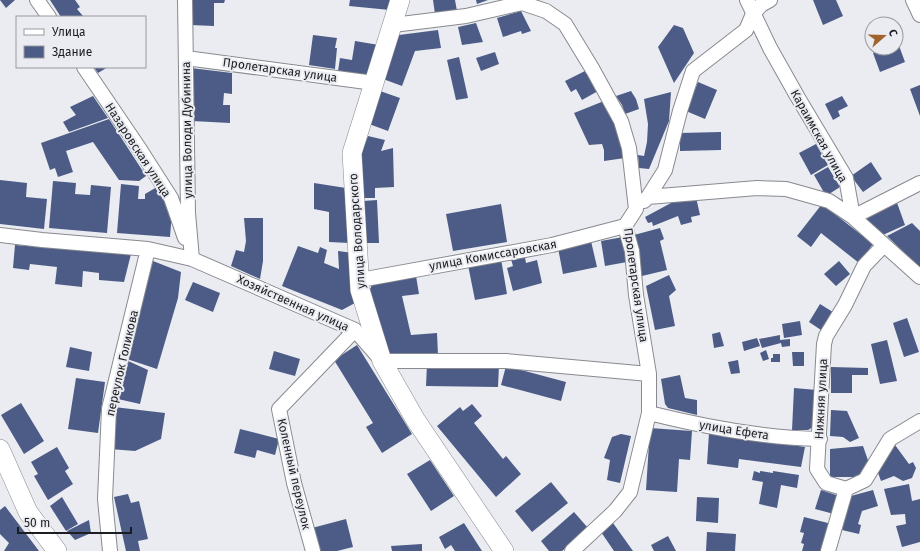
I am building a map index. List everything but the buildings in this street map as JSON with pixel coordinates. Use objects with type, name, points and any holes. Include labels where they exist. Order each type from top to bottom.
[{"type":"street","points":[[37,0],[48,16]]},
{"type":"street","name":"улица Володи Дубинина","points":[[185,0],[188,213],[192,259]]},
{"type":"street","name":"улица Володарского","points":[[400,0],[352,153],[360,290],[382,361],[415,419],[504,551]]},
{"type":"street","name":"Караимская улица","points":[[747,0],[797,96],[846,178],[853,216]]},
{"type":"street","points":[[636,209],[648,197],[665,170],[680,111],[693,71],[746,30],[753,14],[761,4],[770,0]]},
{"type":"street","points":[[913,0],[920,15]]},
{"type":"street","name":"Пролетарская улица","points":[[393,25],[466,16],[522,3],[546,11],[565,24],[593,70],[621,122],[629,148],[636,209],[625,226],[632,251],[636,295],[649,374],[649,413],[630,492],[614,511],[572,551]]},
{"type":"street","name":"Пролетарская улица","points":[[186,58],[374,83]]},
{"type":"street","name":"Назаровская улица","points":[[85,68],[171,198],[192,259]]},
{"type":"street","points":[[853,216],[920,183]]},
{"type":"street","points":[[648,197],[757,188],[786,189],[828,202],[853,216],[920,277]]},
{"type":"street","name":"улица Комиссаровская","points":[[360,280],[552,246],[625,226]]},
{"type":"street","name":"Хозяйственная улица","points":[[0,235],[148,249],[192,259],[355,330],[382,361]]},
{"type":"street","name":"Нижняя улица","points":[[846,489],[826,483],[817,469],[820,439],[824,344],[826,336],[845,305],[864,266],[884,245]]},
{"type":"street","name":"переулок Голикова","points":[[110,551],[105,499],[109,409],[148,249]]},
{"type":"street","name":"Коленный переулок","points":[[313,551],[294,483],[279,409],[355,330]]},
{"type":"street","points":[[382,361],[506,361],[649,374]]},
{"type":"street","name":"улица Ефета","points":[[649,413],[703,426],[790,438],[820,439]]},
{"type":"street","points":[[828,551],[846,489],[865,480],[890,439],[920,421]]},
{"type":"street","points":[[0,449],[28,512],[57,551]]}]
